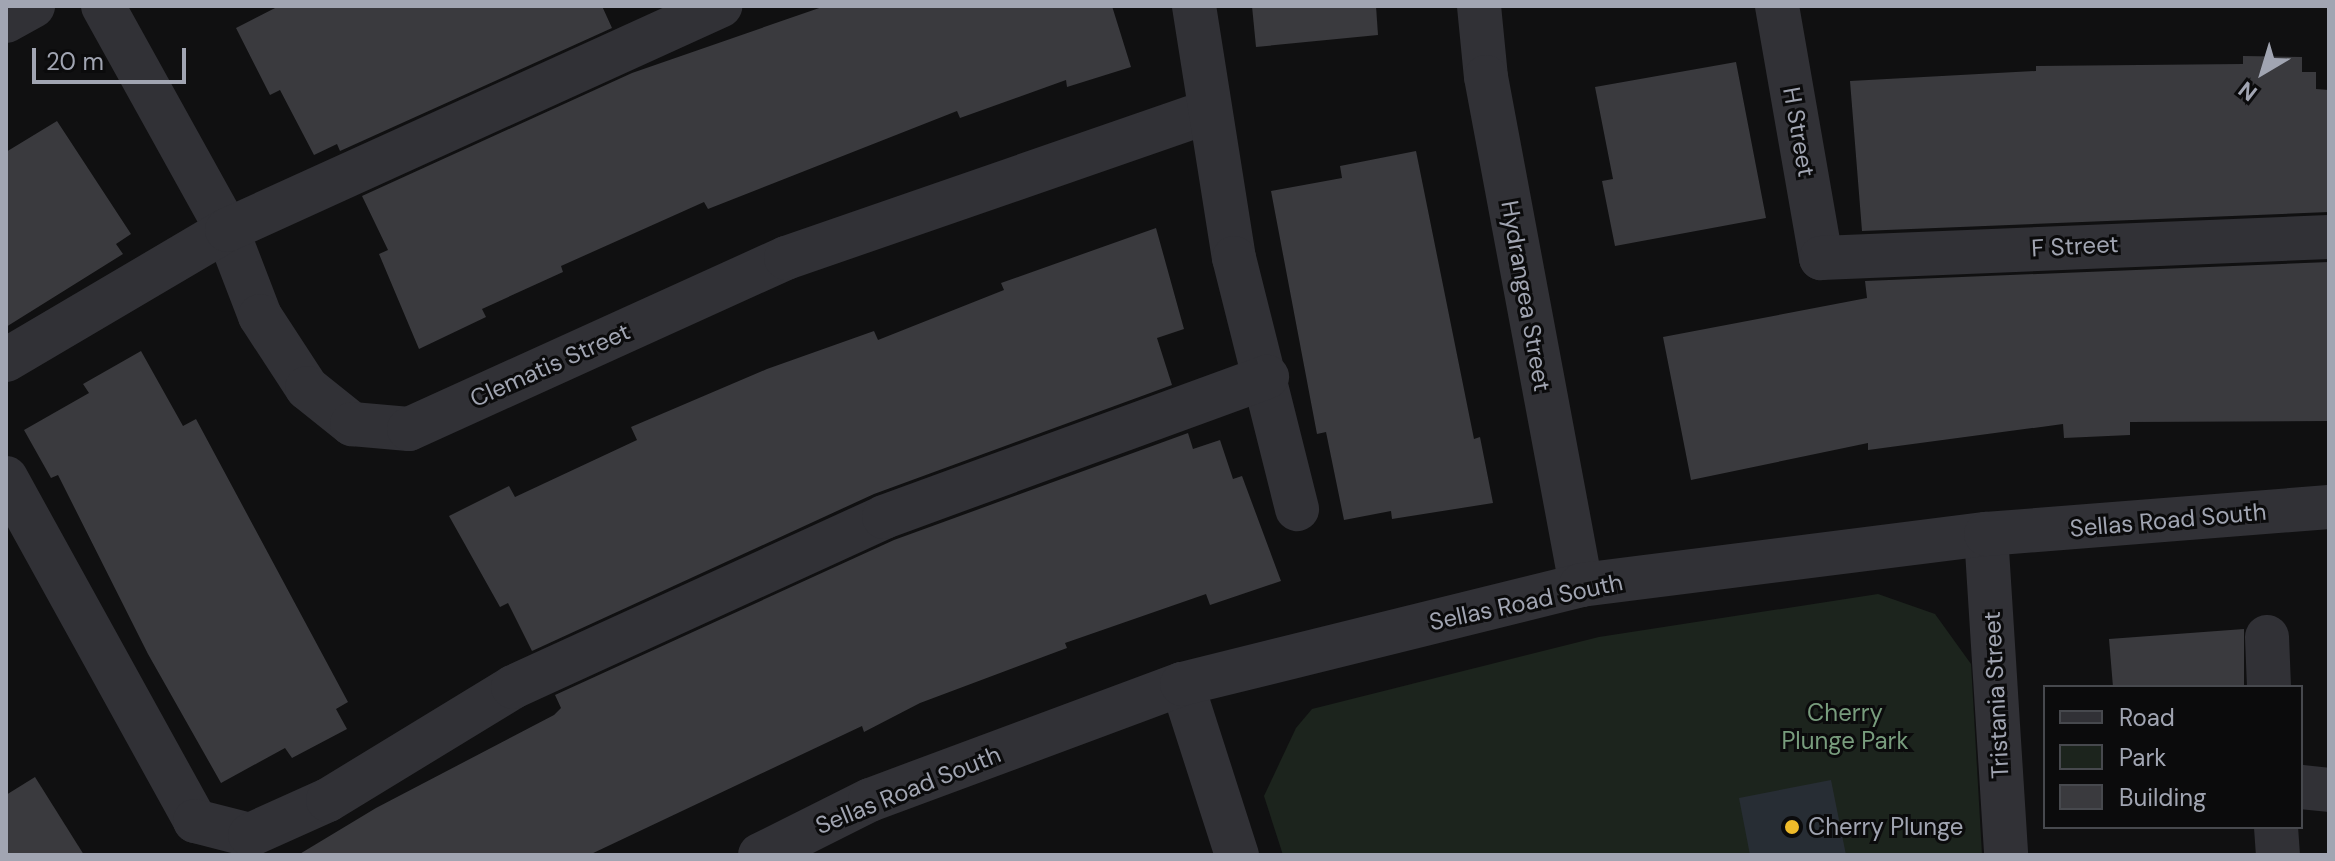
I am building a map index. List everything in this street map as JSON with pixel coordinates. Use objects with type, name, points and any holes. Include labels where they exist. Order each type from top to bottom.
[{"type":"street","points":[[6,21],[33,6]]},
{"type":"street","name":"Clematis Street","points":[[103,6],[227,230],[260,316],[307,388],[352,424],[409,429],[786,258],[1207,112]]},
{"type":"street","points":[[6,360],[227,230],[720,6]]},
{"type":"street","points":[[1194,6],[1207,112],[1234,258],[1267,377],[1297,509]]},
{"type":"street","name":"Hydrangea Street","points":[[1479,6],[1486,77],[1581,585]]},
{"type":"street","name":"H Street","points":[[1777,6],[1821,258]]},
{"type":"street","name":"F Street","points":[[1821,258],[2329,237]]},
{"type":"street","points":[[6,478],[195,821],[250,835],[328,800],[513,687],[884,517],[1267,377]]},
{"type":"street","name":"Sellas Road South","points":[[760,855],[870,800],[1182,684],[1581,585],[1986,534],[2329,507]]},
{"type":"street","name":"Tristania Street","points":[[1986,534],[2006,855]]},
{"type":"street","points":[[2267,637],[2269,685]]},
{"type":"street","points":[[1182,684],[1237,855]]},
{"type":"street","points":[[2303,787],[2329,790]]},
{"type":"street","points":[[2276,829],[2278,855]]},
{"type":"green space","name":"Cherry Plunge Park","points":[[1878,594],[1935,614],[1971,664],[1982,855],[1283,855],[1264,796],[1296,728],[1312,709],[1599,637]]},
{"type":"shaded area","name":"Cherry Plunge","points":[[1831,780],[1846,855],[1750,855],[1739,798]]},
{"type":"building","points":[[279,6],[602,6],[612,28],[340,151],[337,144],[314,155],[280,90],[270,95],[236,28]]},
{"type":"building","points":[[825,6],[1112,6],[1131,67],[1067,87],[1066,80],[960,118],[957,111],[708,209],[704,202],[561,266],[563,272],[482,309],[486,317],[419,349],[379,254],[388,250],[362,196],[632,73]]},
{"type":"building","points":[[1252,6],[1376,6],[1378,35],[1256,47]]},
{"type":"building","points":[[2243,56],[2302,57],[2302,72],[2316,72],[2316,89],[2329,90],[2329,212],[1862,231],[1850,81],[2036,71],[2036,66],[2243,64]]},
{"type":"building","points":[[1736,62],[1766,218],[1615,246],[1602,181],[1613,179],[1595,87]]},
{"type":"building","points":[[57,121],[131,234],[116,244],[123,254],[6,327],[6,152]]},
{"type":"building","points":[[1416,151],[1474,439],[1480,437],[1493,503],[1392,519],[1391,511],[1344,520],[1326,432],[1317,434],[1271,191],[1342,178],[1340,166]]},
{"type":"building","points":[[1156,228],[1184,329],[1157,338],[1172,385],[874,494],[532,651],[508,603],[500,607],[449,516],[509,486],[515,497],[637,440],[631,427],[767,369],[874,331],[878,340],[1004,290],[1001,283]]},
{"type":"building","points":[[2329,262],[2329,421],[2130,422],[2130,435],[2064,438],[2063,424],[1868,450],[1868,443],[1691,480],[1663,337],[1867,298],[1865,281]]},
{"type":"building","points":[[141,351],[183,426],[196,419],[348,702],[336,709],[347,729],[292,758],[285,748],[221,783],[148,654],[58,475],[51,478],[24,430],[89,393],[83,384]]},
{"type":"building","points":[[1188,433],[1193,449],[1220,440],[1233,479],[1242,476],[1281,581],[1210,605],[1206,594],[1065,643],[1067,648],[920,703],[864,732],[862,726],[589,855],[298,855],[376,808],[554,715],[561,708],[555,695],[894,540]]},
{"type":"building","points":[[2244,629],[2244,685],[2113,685],[2109,639]]},
{"type":"building","points":[[35,777],[84,855],[6,855],[6,795]]},
{"type":"place","name":"Cherry Plunge","points":[[1792,827]]}]
